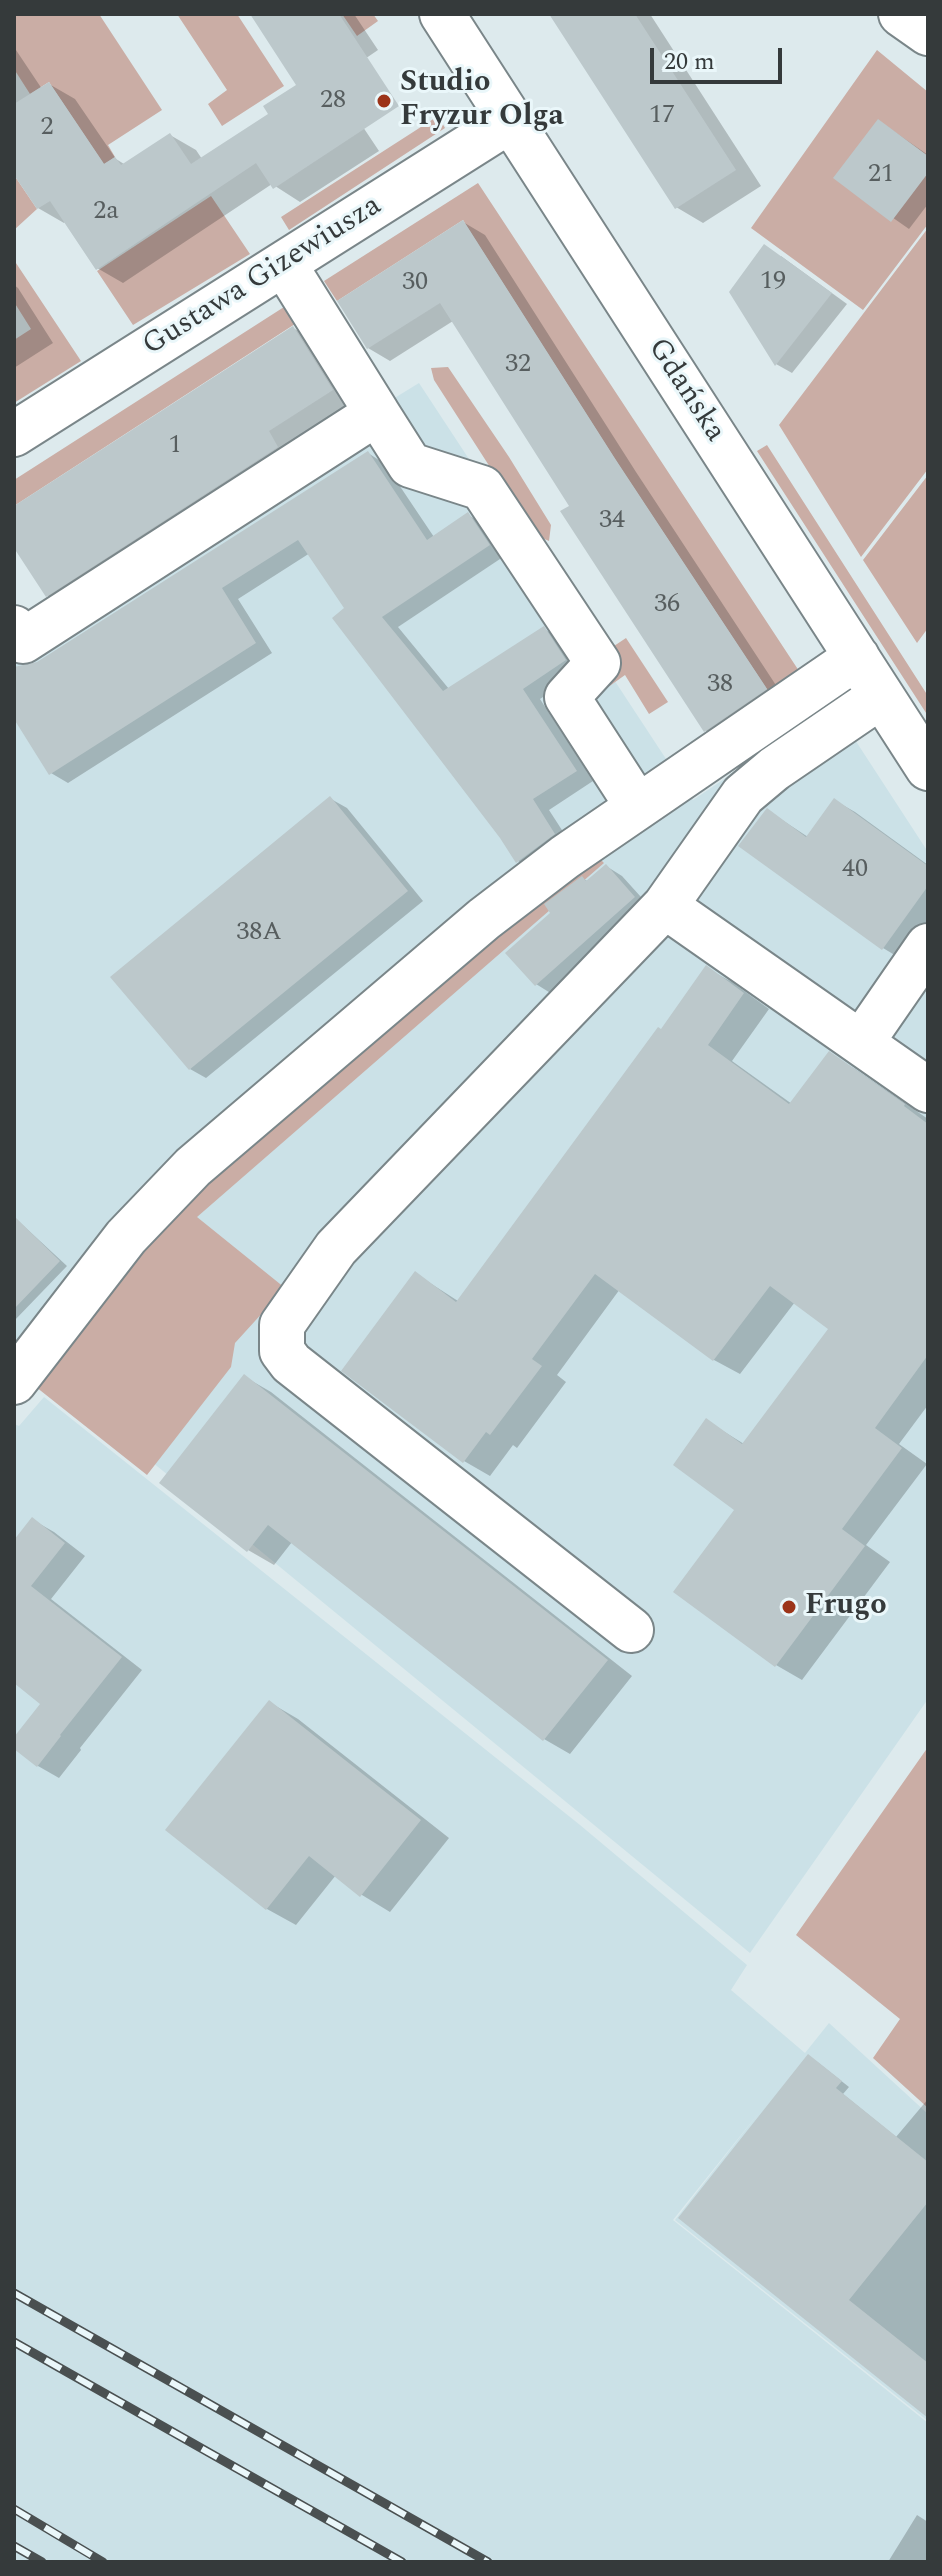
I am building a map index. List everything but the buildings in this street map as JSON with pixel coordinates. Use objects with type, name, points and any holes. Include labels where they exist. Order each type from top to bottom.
[{"type":"street","name":"Gdańska","points":[[442,14],[928,768]]},
{"type":"street","points":[[901,14],[928,33]]},
{"type":"street","name":"Gustawa Gizewiusza","points":[[14,434],[511,120]]},
{"type":"street","points":[[284,264],[410,465],[482,488],[598,663],[567,697],[638,807]]},
{"type":"street","points":[[14,628],[23,641],[377,413]]},
{"type":"street","points":[[14,1382],[126,1237],[193,1167],[484,919],[565,857],[857,657]]},
{"type":"street","points":[[631,1630],[291,1363],[282,1351],[282,1325],[336,1248],[665,906],[743,795],[774,769],[881,696]]},
{"type":"street","points":[[665,906],[928,1090]]},
{"type":"street","points":[[861,1043],[928,946]]},
{"type":"shaded area","points":[[14,14],[99,14],[162,110],[108,145],[115,157],[104,164],[49,82],[30,94],[14,69]]},
{"type":"shaded area","points":[[177,14],[237,14],[284,86],[222,126],[208,104],[227,90]]},
{"type":"shaded area","points":[[342,14],[373,14],[378,21],[357,36]]},
{"type":"shaded area","points":[[877,50],[928,92],[928,224],[863,310],[751,228]]},
{"type":"shaded area","points":[[438,116],[445,128],[289,230],[281,217]]},
{"type":"shaded area","points":[[14,175],[37,209],[14,230]]},
{"type":"shaded area","points":[[478,183],[801,674],[771,695],[622,470],[463,220],[337,301],[324,281]]},
{"type":"shaded area","points":[[211,196],[250,254],[133,325],[97,271]]},
{"type":"shaded area","points":[[928,228],[928,469],[861,557],[779,425]]},
{"type":"shaded area","points":[[14,260],[81,361],[14,403],[14,340],[31,329],[14,302]]},
{"type":"shaded area","points":[[284,307],[295,324],[14,506],[14,480]]},
{"type":"shaded area","points":[[448,367],[551,525],[549,541],[533,534],[434,380],[431,368]]},
{"type":"shaded area","points":[[419,383],[693,800],[833,706],[928,852],[928,1699],[750,1953],[51,1379],[14,1404],[14,632]]},
{"type":"shaded area","points":[[767,445],[928,696],[928,716],[757,451]]},
{"type":"shaded area","points":[[928,475],[928,628],[917,643],[863,560]]},
{"type":"shaded area","points":[[626,638],[668,702],[649,714],[625,675],[597,695],[616,656],[614,646]]},
{"type":"shaded area","points":[[598,857],[604,863],[197,1217],[285,1288],[235,1343],[231,1367],[147,1475],[36,1387],[127,1267],[210,1178]]},
{"type":"shaded area","points":[[44,1397],[580,1825],[747,1965],[731,1990],[805,2053],[829,2023],[928,2114],[928,2421],[675,2220],[761,2110],[673,2220],[928,2423],[928,2562],[14,2562],[14,1424],[19,1426]]},
{"type":"shaded area","points":[[928,1747],[928,2108],[873,2058],[900,2019],[796,1935]]},
{"type":"railway","points":[[14,2293],[488,2562]]},
{"type":"railway","points":[[14,2342],[402,2562]]},
{"type":"railway","points":[[14,2509],[103,2562]]},
{"type":"railway","points":[[14,2546],[42,2562]]},
{"type":"place","name":"Studio Fryzur Olga","points":[[384,101]]},
{"type":"place","name":"Frugo","points":[[789,1607]]}]
